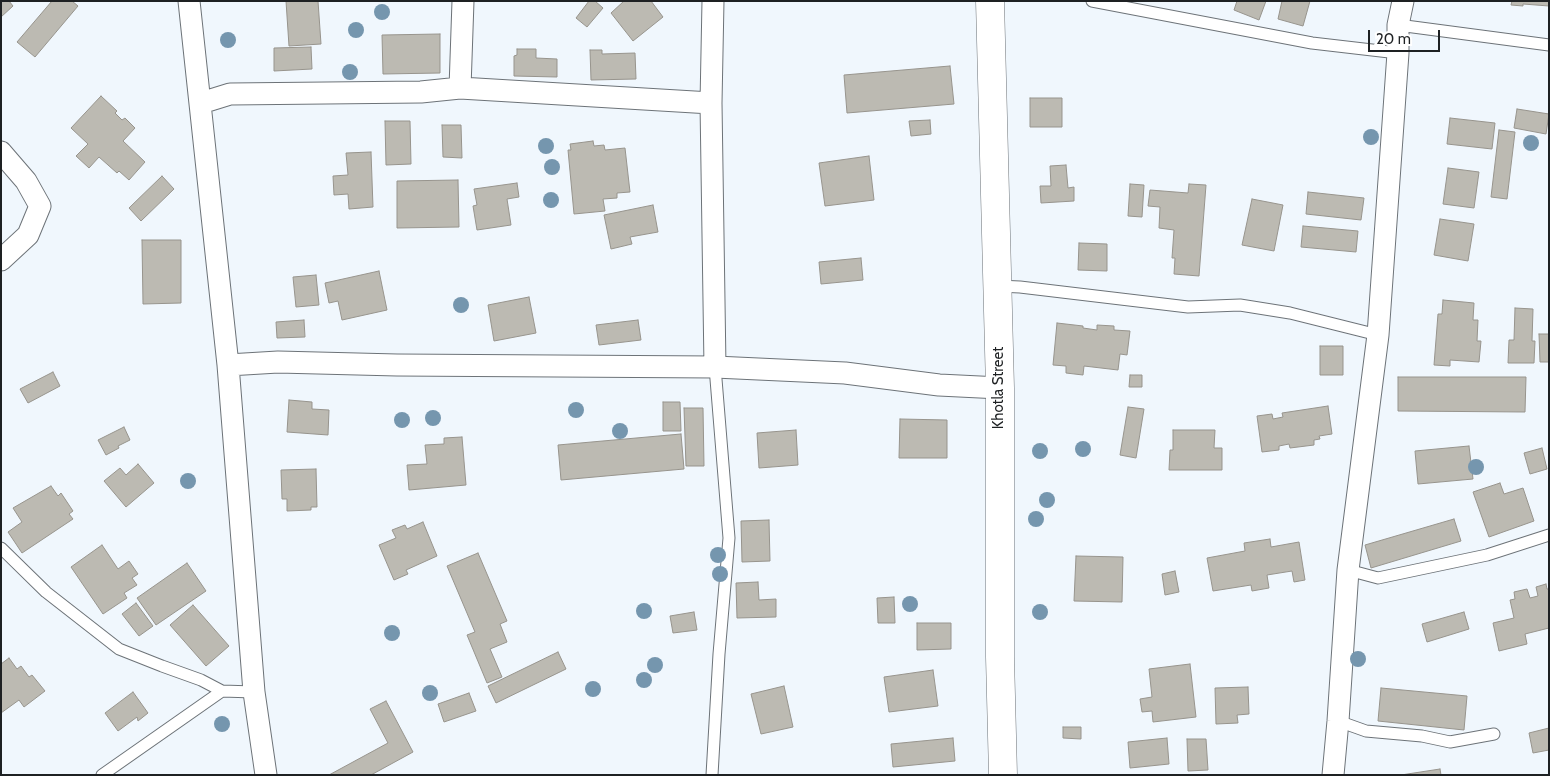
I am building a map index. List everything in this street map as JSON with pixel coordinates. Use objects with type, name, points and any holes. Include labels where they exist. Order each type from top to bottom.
[{"type":"street","points":[[189,1],[228,365],[254,692],[266,775]]},
{"type":"street","points":[[460,88],[462,1]]},
{"type":"street","points":[[713,1],[711,103],[715,367]]},
{"type":"street","name":"Khotla Street","points":[[990,1],[1000,388],[1000,657],[1003,775]]},
{"type":"street","points":[[1333,775],[1348,570],[1378,335],[1398,53],[1398,25],[1404,1]]},
{"type":"street","points":[[200,103],[230,94],[421,92],[460,88],[711,103]]},
{"type":"street","points":[[1,152],[26,181],[40,206],[28,235],[1,260]]},
{"type":"street","points":[[228,365],[278,362],[715,367],[845,373],[939,385],[1000,388]]},
{"type":"lane","points":[[1092,1],[1312,43],[1398,53]]},
{"type":"lane","points":[[1398,25],[1549,45]]},
{"type":"lane","points":[[998,286],[1188,307],[1240,306],[1290,313],[1378,335]]},
{"type":"lane","points":[[712,775],[719,654],[729,538],[715,367]]},
{"type":"lane","points":[[1348,570],[1378,578],[1487,555],[1549,534]]},
{"type":"lane","points":[[1,548],[46,592],[119,649],[201,680],[222,691],[254,692]]},
{"type":"lane","points":[[102,775],[222,691]]},
{"type":"lane","points":[[1338,721],[1366,731],[1422,736],[1450,742],[1494,734]]},
{"type":"building","points":[[1,1],[9,1],[13,6],[1,17]]},
{"type":"building","points":[[52,1],[72,1],[78,6],[35,57],[17,42]]},
{"type":"building","points":[[286,1],[318,1],[321,44],[289,46]]},
{"type":"building","points":[[589,1],[595,1],[603,8],[587,27],[576,18]]},
{"type":"building","points":[[624,1],[651,1],[663,17],[633,41],[611,13]]},
{"type":"building","points":[[1237,1],[1266,1],[1259,20],[1234,10]]},
{"type":"building","points":[[1282,1],[1310,1],[1303,26],[1278,19]]},
{"type":"building","points":[[1512,1],[1549,1],[1549,6],[1511,5]]},
{"type":"building","points":[[440,34],[440,73],[383,74],[382,35]]},
{"type":"building","points":[[311,47],[312,69],[274,71],[274,48]]},
{"type":"building","points":[[517,49],[536,49],[536,58],[557,59],[557,77],[514,76],[514,56],[517,55]]},
{"type":"building","points":[[590,50],[602,50],[602,54],[635,53],[636,79],[591,80]]},
{"type":"building","points":[[950,66],[954,104],[847,113],[844,75]]},
{"type":"building","points":[[101,96],[117,111],[115,113],[122,120],[125,118],[135,128],[123,141],[145,162],[129,180],[119,171],[117,173],[99,157],[89,168],[76,156],[88,144],[71,128]]},
{"type":"building","points":[[1030,98],[1062,98],[1062,127],[1030,127]]},
{"type":"building","points":[[1517,109],[1549,114],[1546,134],[1514,128]]},
{"type":"building","points":[[1450,118],[1495,123],[1492,149],[1447,144]]},
{"type":"building","points":[[930,120],[931,134],[911,136],[909,121]]},
{"type":"building","points":[[385,121],[410,121],[411,164],[386,165]]},
{"type":"building","points":[[442,125],[461,125],[462,158],[443,157]]},
{"type":"building","points":[[1499,130],[1515,132],[1507,199],[1491,197]]},
{"type":"building","points":[[593,141],[594,146],[604,145],[605,150],[625,148],[630,192],[617,193],[617,198],[603,199],[605,211],[574,214],[568,150],[571,150],[570,144]]},
{"type":"building","points":[[371,152],[373,207],[349,209],[348,194],[334,195],[333,176],[348,175],[346,153]]},
{"type":"building","points":[[869,156],[874,200],[825,206],[819,163]]},
{"type":"building","points":[[1066,165],[1068,188],[1074,187],[1074,201],[1041,203],[1040,186],[1051,186],[1050,166]]},
{"type":"building","points":[[1448,168],[1479,172],[1474,208],[1443,204]]},
{"type":"building","points":[[162,176],[174,189],[141,221],[129,208]]},
{"type":"building","points":[[458,180],[459,227],[397,228],[397,181]]},
{"type":"building","points":[[517,183],[519,197],[507,199],[511,225],[477,230],[473,206],[477,205],[474,189]]},
{"type":"building","points":[[1130,184],[1144,185],[1142,217],[1128,216]]},
{"type":"building","points":[[1189,184],[1206,185],[1199,276],[1174,274],[1175,258],[1172,258],[1174,230],[1159,228],[1160,207],[1148,206],[1150,190],[1188,193]]},
{"type":"building","points":[[1308,192],[1364,198],[1361,220],[1306,214]]},
{"type":"building","points":[[1252,199],[1283,205],[1274,251],[1242,245]]},
{"type":"building","points":[[653,205],[658,232],[630,237],[632,244],[611,249],[604,215]]},
{"type":"building","points":[[1440,219],[1474,224],[1468,261],[1434,255]]},
{"type":"building","points":[[1303,226],[1358,231],[1356,252],[1301,247]]},
{"type":"building","points":[[142,240],[181,240],[181,303],[143,304]]},
{"type":"building","points":[[1079,243],[1107,244],[1107,271],[1078,270]]},
{"type":"building","points":[[861,258],[863,280],[821,284],[819,262]]},
{"type":"building","points":[[379,271],[387,310],[342,320],[338,301],[329,303],[325,283]]},
{"type":"building","points":[[316,275],[319,305],[296,307],[293,277]]},
{"type":"building","points":[[529,297],[536,333],[494,341],[488,305]]},
{"type":"building","points":[[1443,300],[1474,303],[1473,320],[1478,320],[1477,341],[1481,341],[1479,362],[1450,360],[1450,366],[1434,365],[1438,314],[1442,314]]},
{"type":"building","points":[[1515,308],[1533,309],[1532,341],[1535,341],[1534,363],[1508,363],[1509,340],[1514,340]]},
{"type":"building","points":[[304,320],[305,337],[277,338],[276,322]]},
{"type":"building","points":[[638,320],[641,340],[599,345],[596,325]]},
{"type":"building","points":[[1057,323],[1083,326],[1083,328],[1097,330],[1097,325],[1114,326],[1114,330],[1130,331],[1127,355],[1120,354],[1118,370],[1084,366],[1083,375],[1066,373],[1066,366],[1053,365]]},
{"type":"building","points":[[1539,334],[1549,334],[1549,362],[1540,362]]},
{"type":"building","points":[[1320,346],[1343,346],[1343,375],[1320,375]]},
{"type":"building","points":[[53,372],[60,386],[28,403],[20,389]]},
{"type":"building","points":[[1130,375],[1142,375],[1142,387],[1129,387]]},
{"type":"building","points":[[1398,377],[1526,377],[1525,412],[1398,411]]},
{"type":"building","points":[[289,400],[312,402],[312,409],[329,410],[328,435],[287,432]]},
{"type":"building","points":[[663,402],[680,402],[681,431],[663,431]]},
{"type":"building","points":[[1328,406],[1332,434],[1319,436],[1320,439],[1314,440],[1314,445],[1290,448],[1289,444],[1279,446],[1279,450],[1262,452],[1257,416],[1272,414],[1273,419],[1283,417],[1282,413]]},
{"type":"building","points":[[1128,407],[1144,409],[1136,458],[1120,455]]},
{"type":"building","points":[[684,408],[703,408],[704,466],[686,466]]},
{"type":"building","points":[[900,419],[947,420],[947,458],[899,458]]},
{"type":"building","points":[[124,427],[130,440],[106,455],[98,440]]},
{"type":"building","points":[[796,430],[798,465],[759,468],[757,433]]},
{"type":"building","points":[[1173,430],[1215,430],[1214,448],[1222,448],[1222,470],[1169,470],[1170,450],[1173,450]]},
{"type":"building","points":[[681,434],[684,469],[561,480],[558,445]]},
{"type":"building","points":[[462,437],[466,485],[409,490],[407,465],[427,464],[425,445],[444,444],[444,438]]},
{"type":"building","points":[[1469,446],[1473,479],[1418,484],[1415,451]]},
{"type":"building","points":[[1542,448],[1547,469],[1530,474],[1524,453]]},
{"type":"building","points":[[138,464],[154,483],[126,507],[104,481],[120,468],[126,475]]},
{"type":"building","points":[[316,469],[317,507],[311,507],[311,510],[287,511],[287,499],[282,499],[281,470]]},
{"type":"building","points":[[1500,483],[1504,494],[1523,488],[1534,521],[1489,537],[1473,492]]},
{"type":"building","points":[[51,486],[58,496],[61,493],[73,511],[69,514],[73,519],[22,553],[8,532],[22,522],[13,508]]},
{"type":"building","points":[[1454,519],[1461,541],[1371,568],[1365,545]]},
{"type":"building","points":[[769,520],[770,561],[742,562],[741,521]]},
{"type":"building","points":[[423,522],[437,556],[406,570],[408,574],[394,580],[379,545],[396,538],[392,530],[405,525],[407,529]]},
{"type":"building","points":[[1270,539],[1271,547],[1299,542],[1305,580],[1294,582],[1292,571],[1267,575],[1269,588],[1252,591],[1251,585],[1213,591],[1207,558],[1245,551],[1244,543]]},
{"type":"building","points":[[102,545],[118,569],[129,561],[138,574],[132,578],[137,585],[124,593],[127,598],[103,614],[71,567]]},
{"type":"building","points":[[478,553],[507,621],[500,624],[507,642],[490,649],[502,677],[487,683],[467,635],[475,632],[447,566]]},
{"type":"building","points":[[1076,556],[1123,557],[1122,602],[1074,601]]},
{"type":"building","points":[[187,563],[206,591],[156,625],[137,598]]},
{"type":"building","points":[[1175,571],[1179,592],[1165,595],[1162,574]]},
{"type":"building","points":[[758,582],[759,600],[776,599],[776,617],[737,618],[736,583]]},
{"type":"building","points":[[1546,584],[1547,589],[1549,589],[1549,628],[1525,634],[1527,644],[1499,651],[1493,623],[1514,618],[1510,600],[1515,599],[1514,592],[1527,589],[1530,598],[1538,596],[1536,587]]},
{"type":"building","points":[[894,597],[895,623],[878,623],[877,598]]},
{"type":"building","points":[[136,603],[153,626],[139,636],[122,614]]},
{"type":"building","points":[[193,605],[229,646],[206,666],[170,625]]},
{"type":"building","points":[[694,612],[697,630],[673,633],[670,616]]},
{"type":"building","points":[[1464,612],[1469,629],[1427,642],[1422,624]]},
{"type":"building","points":[[917,623],[951,623],[951,649],[917,650]]},
{"type":"building","points":[[558,652],[566,669],[496,703],[488,686]]},
{"type":"building","points":[[9,658],[17,669],[21,666],[29,677],[32,675],[45,691],[24,707],[19,700],[1,713],[1,664]]},
{"type":"building","points":[[1190,664],[1196,717],[1153,722],[1152,711],[1142,712],[1140,699],[1152,697],[1149,669]]},
{"type":"building","points":[[933,670],[938,706],[889,712],[884,677]]},
{"type":"building","points":[[784,686],[793,727],[761,734],[751,694]]},
{"type":"building","points":[[1248,687],[1249,714],[1237,715],[1238,723],[1216,724],[1215,688]]},
{"type":"building","points":[[1381,688],[1467,696],[1464,730],[1378,721]]},
{"type":"building","points":[[133,692],[148,713],[138,721],[137,717],[118,731],[105,713]]},
{"type":"building","points":[[469,693],[476,711],[444,722],[438,704]]},
{"type":"building","points":[[386,701],[413,752],[371,775],[329,775],[388,743],[370,709]]},
{"type":"building","points":[[1063,727],[1081,727],[1081,739],[1063,738]]},
{"type":"building","points":[[1549,728],[1549,750],[1533,753],[1529,733]]},
{"type":"building","points":[[953,738],[955,761],[893,767],[891,744]]},
{"type":"building","points":[[1167,738],[1169,764],[1130,768],[1128,742]]},
{"type":"building","points":[[1187,739],[1206,739],[1208,770],[1188,771]]},
{"type":"building","points":[[1440,769],[1441,775],[1401,775]]}]
